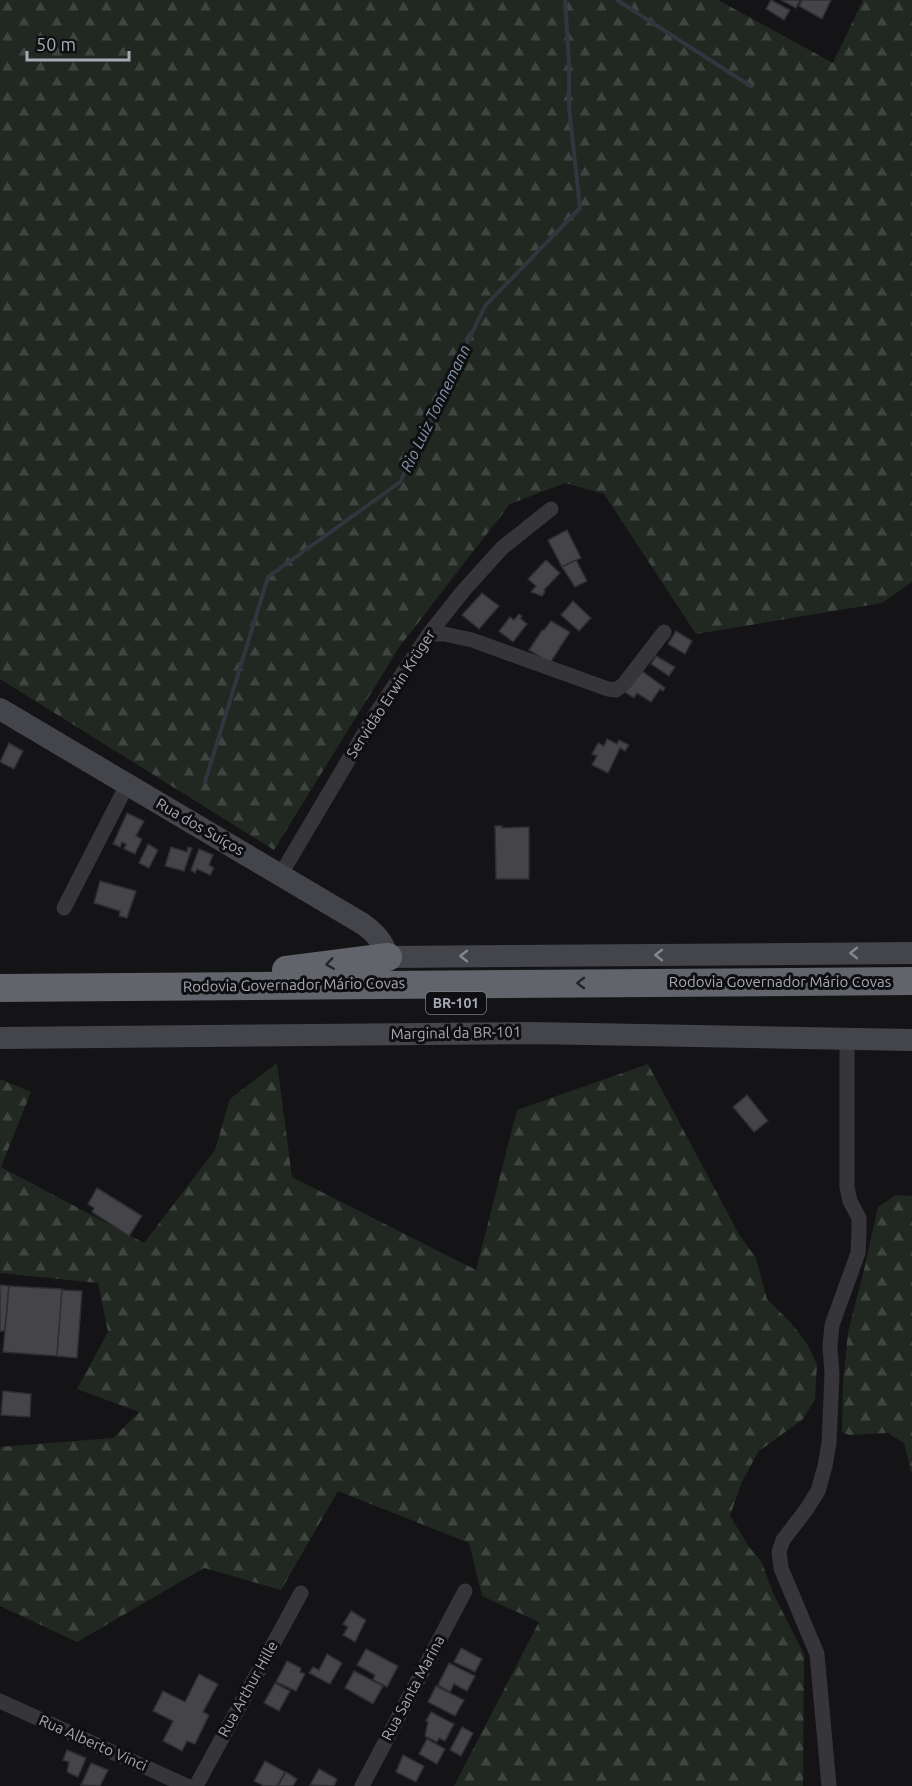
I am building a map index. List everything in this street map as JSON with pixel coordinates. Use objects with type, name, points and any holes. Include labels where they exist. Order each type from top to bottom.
[{"type":"highway","points":[[157,987],[388,957]]},
{"type":"highway","name":"Rodovia Governador Mário Covas","points":[[0,988],[912,981]]},
{"type":"highway","name":"Rodovia Governador Mário Covas","points":[[0,1006],[912,1000]]},
{"type":"main road","name":"Rua dos Suíços","points":[[0,710],[363,924],[376,934],[384,945],[388,957]]},
{"type":"main road","points":[[388,957],[912,953]]},
{"type":"main road","name":"Marginal da BR-101","points":[[0,1038],[543,1033],[912,1040]]},
{"type":"street","name":"Servidão Erwin Krüger","points":[[281,874],[375,715],[429,634],[477,574],[502,548],[551,509]]},
{"type":"street","points":[[429,634],[444,634],[472,640],[616,690],[624,684],[664,632]]},
{"type":"street","points":[[64,908],[127,785]]},
{"type":"street","points":[[829,1786],[817,1654],[781,1568],[779,1552],[783,1540],[818,1491],[825,1466],[830,1431],[832,1325],[858,1253],[859,1218],[850,1201],[847,1187],[847,1039]]},
{"type":"street","name":"Rua Santa Marina","points":[[362,1786],[465,1591]]},
{"type":"street","name":"Rua Arthur Hille","points":[[196,1786],[301,1593]]},
{"type":"street","name":"Rua Alberto Vinci","points":[[0,1701],[187,1786]]},
{"type":"green space","points":[[0,0],[718,0],[833,63],[863,0],[912,0],[912,582],[882,603],[696,634],[604,494],[565,483],[510,504],[400,646],[274,850],[0,679]]},
{"type":"green space","points":[[277,1063],[292,1177],[476,1270],[517,1110],[648,1064],[740,1236],[756,1258],[767,1299],[806,1342],[817,1364],[815,1399],[803,1419],[758,1452],[741,1484],[730,1516],[749,1547],[761,1561],[774,1595],[804,1654],[803,1786],[454,1786],[539,1622],[482,1596],[469,1543],[338,1491],[281,1590],[204,1568],[77,1642],[0,1606],[0,1447],[113,1438],[139,1412],[77,1389],[108,1332],[98,1283],[0,1273],[0,1079],[31,1092],[1,1167],[144,1243],[215,1150],[230,1099]]},
{"type":"green space","points":[[896,1195],[912,1196],[912,1475],[904,1443],[888,1433],[849,1435],[842,1432],[843,1384],[848,1332],[878,1207]]},
{"type":"building","points":[[771,0],[790,10],[784,20],[766,9]]},
{"type":"building","points":[[781,0],[800,0],[796,8]]},
{"type":"building","points":[[802,0],[831,0],[822,19],[799,6]]},
{"type":"building","points":[[567,530],[581,558],[562,567],[548,540]]},
{"type":"building","points":[[546,560],[560,573],[544,590],[542,596],[531,592],[536,586],[528,579]]},
{"type":"building","points":[[576,560],[587,581],[575,587],[562,567]]},
{"type":"building","points":[[482,593],[499,606],[479,629],[462,615]]},
{"type":"building","points":[[573,601],[591,618],[579,631],[561,615]]},
{"type":"building","points":[[519,614],[527,624],[513,642],[499,631],[510,617],[514,620]]},
{"type":"building","points":[[551,621],[570,632],[550,663],[529,650]]},
{"type":"building","points":[[676,631],[692,641],[685,654],[668,644]]},
{"type":"building","points":[[656,656],[675,667],[669,676],[651,664]]},
{"type":"building","points":[[638,668],[665,688],[663,691],[660,689],[651,702],[637,693],[634,698],[623,691]]},
{"type":"building","points":[[607,739],[617,744],[619,740],[629,745],[625,751],[620,748],[608,773],[592,765],[597,756],[592,754],[598,743],[604,746]]},
{"type":"building","points":[[9,743],[23,751],[14,769],[0,762]]},
{"type":"building","points":[[127,813],[144,821],[136,836],[142,839],[135,854],[124,849],[126,844],[122,842],[120,847],[113,844]]},
{"type":"building","points":[[495,826],[529,827],[529,879],[496,879]]},
{"type":"building","points":[[148,844],[158,850],[149,868],[139,863]]},
{"type":"building","points":[[171,847],[187,852],[188,847],[192,848],[184,871],[165,866]]},
{"type":"building","points":[[199,849],[213,855],[209,865],[214,868],[210,875],[197,869],[195,873],[191,870]]},
{"type":"building","points":[[100,881],[136,891],[127,918],[119,916],[120,911],[94,903]]},
{"type":"building","points":[[747,1095],[768,1121],[754,1132],[733,1107]]},
{"type":"building","points":[[97,1188],[142,1216],[129,1236],[92,1212],[94,1208],[88,1204]]},
{"type":"building","points":[[0,1285],[9,1286],[5,1331],[0,1331]]},
{"type":"building","points":[[9,1286],[62,1289],[57,1356],[3,1352]]},
{"type":"building","points":[[62,1290],[82,1291],[77,1358],[57,1356]]},
{"type":"building","points":[[3,1391],[31,1394],[30,1417],[1,1415]]},
{"type":"building","points":[[351,1611],[366,1620],[355,1642],[343,1635],[348,1627],[343,1624]]},
{"type":"building","points":[[461,1648],[482,1659],[475,1672],[454,1662]]},
{"type":"building","points":[[366,1649],[398,1666],[387,1687],[373,1680],[375,1675],[357,1665]]},
{"type":"building","points":[[327,1654],[342,1663],[330,1684],[309,1673],[313,1667],[319,1670]]},
{"type":"building","points":[[287,1661],[301,1668],[300,1672],[305,1674],[296,1691],[276,1682]]},
{"type":"building","points":[[449,1663],[475,1676],[467,1691],[454,1684],[450,1692],[438,1685]]},
{"type":"building","points":[[354,1671],[383,1686],[373,1704],[345,1688]]},
{"type":"building","points":[[199,1674],[218,1684],[203,1712],[209,1715],[195,1744],[187,1741],[182,1751],[163,1741],[173,1721],[153,1711],[163,1691],[185,1702]]},
{"type":"building","points":[[275,1683],[290,1691],[279,1711],[264,1703]]},
{"type":"building","points":[[436,1686],[464,1700],[455,1716],[428,1702]]},
{"type":"building","points":[[431,1712],[454,1724],[445,1741],[439,1738],[437,1742],[425,1736],[428,1722],[426,1721]]},
{"type":"building","points":[[462,1727],[473,1733],[461,1756],[450,1750]]},
{"type":"building","points":[[427,1739],[445,1749],[437,1764],[419,1754]]},
{"type":"building","points":[[67,1750],[86,1758],[78,1777],[67,1772],[69,1762],[63,1760]]},
{"type":"building","points":[[403,1755],[424,1766],[416,1782],[396,1772]]},
{"type":"building","points":[[265,1761],[285,1772],[277,1786],[264,1786],[254,1781]]},
{"type":"building","points":[[91,1763],[108,1770],[100,1786],[81,1785]]},
{"type":"building","points":[[319,1769],[337,1779],[334,1786],[310,1785]]},
{"type":"building","points":[[286,1772],[297,1779],[293,1786],[278,1786]]},
{"type":"waterway","name":"Rio Luiz Tonnemann","points":[[205,782],[268,577],[400,482],[485,306],[580,208],[569,107],[565,0]]},
{"type":"waterway","points":[[617,0],[752,87]]}]
